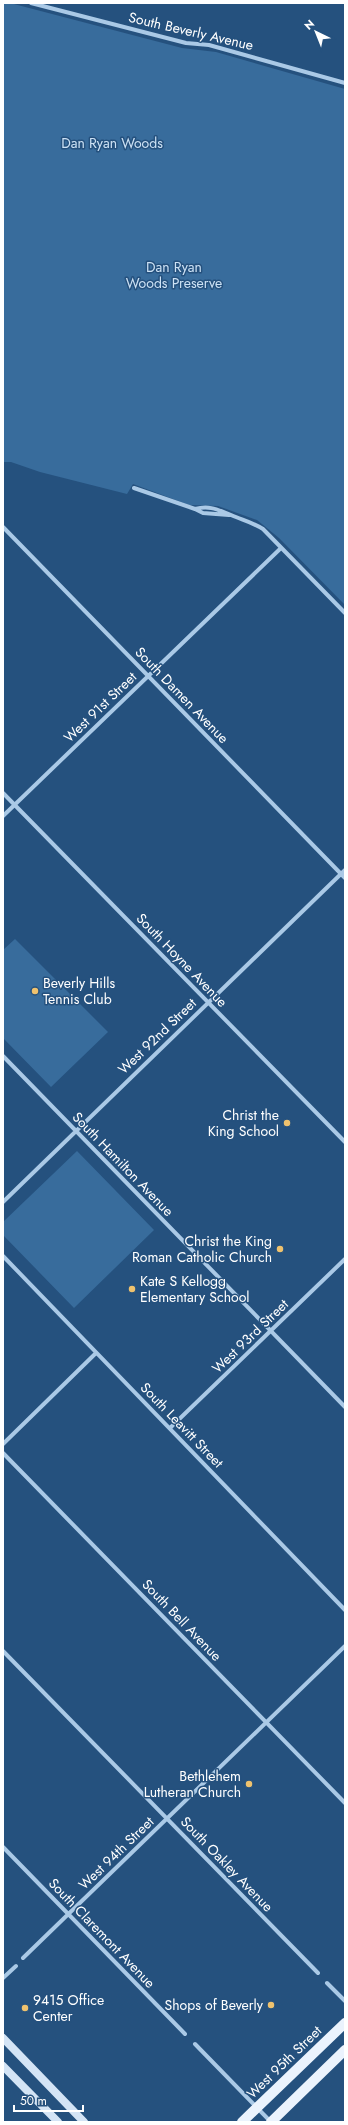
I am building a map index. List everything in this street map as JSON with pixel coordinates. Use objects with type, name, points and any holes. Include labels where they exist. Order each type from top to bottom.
[{"type":"main road","name":"West 95th Street","points":[[242,2122],[345,2023]]},
{"type":"main road","points":[[3,2038],[84,2122]]},
{"type":"main road","points":[[271,2122],[345,2050]]},
{"type":"main road","points":[[3,2066],[58,2122]]},
{"type":"street","name":"South Beverly Avenue","points":[[31,3],[186,43],[209,45],[345,83]]},
{"type":"street","points":[[134,488],[195,509],[202,513],[230,515]]},
{"type":"street","points":[[195,509],[204,507],[218,508],[230,515],[252,522],[263,529],[345,613]]},
{"type":"street","name":"South Damen Avenue","points":[[3,527],[345,878]]},
{"type":"street","name":"West 91st Street","points":[[3,816],[281,548]]},
{"type":"street","name":"South Hoyne Avenue","points":[[3,793],[345,1142]]},
{"type":"street","name":"West 92nd Street","points":[[3,1202],[345,870]]},
{"type":"street","name":"South Hamilton Avenue","points":[[3,1056],[345,1407]]},
{"type":"street","name":"South Leavitt Street","points":[[3,1256],[345,1610]]},
{"type":"street","name":"West 93rd Street","points":[[170,1428],[345,1259]]},
{"type":"street","points":[[3,1444],[96,1352]]},
{"type":"street","name":"South Bell Avenue","points":[[3,1453],[345,1803]]},
{"type":"street","name":"West 94th Street","points":[[23,1958],[345,1646]]},
{"type":"street","name":"South Oakley Avenue","points":[[3,1651],[318,1974]]},
{"type":"street","name":"South Claremont Avenue","points":[[3,1847],[185,2034]]},
{"type":"street","points":[[3,1978],[16,1966]]},
{"type":"street","points":[[328,1983],[345,2001]]},
{"type":"street","points":[[195,2044],[271,2122]]},
{"type":"green space","name":"Dan Ryan Woods","points":[[3,3],[10,3],[182,48],[216,52],[345,89],[345,605],[279,538],[257,520],[218,506],[189,505],[133,484],[127,494],[40,472],[11,462],[3,462]]},
{"type":"green space","name":"Beverly Hills Tennis Club","points":[[15,939],[108,1032],[51,1087],[3,1038],[3,950]]},
{"type":"green space","points":[[77,1151],[154,1230],[74,1308],[3,1235],[3,1222]]},
{"type":"place","name":"Beverly Hills Tennis Club","points":[[35,991]]},
{"type":"place","name":"Christ the King School","points":[[287,1123]]},
{"type":"place","name":"Christ the King Roman Catholic Church","points":[[280,1249]]},
{"type":"place","name":"Kate S Kellogg Elementary School","points":[[132,1289]]},
{"type":"place","name":"Bethlehem Lutheran Church","points":[[249,1784]]},
{"type":"place","name":"Shops of Beverly","points":[[271,2005]]},
{"type":"place","name":"9415 Office Center","points":[[25,2008]]},
{"type":"park label","name":"Dan Ryan Woods Preserve","points":[[174,276]]}]
